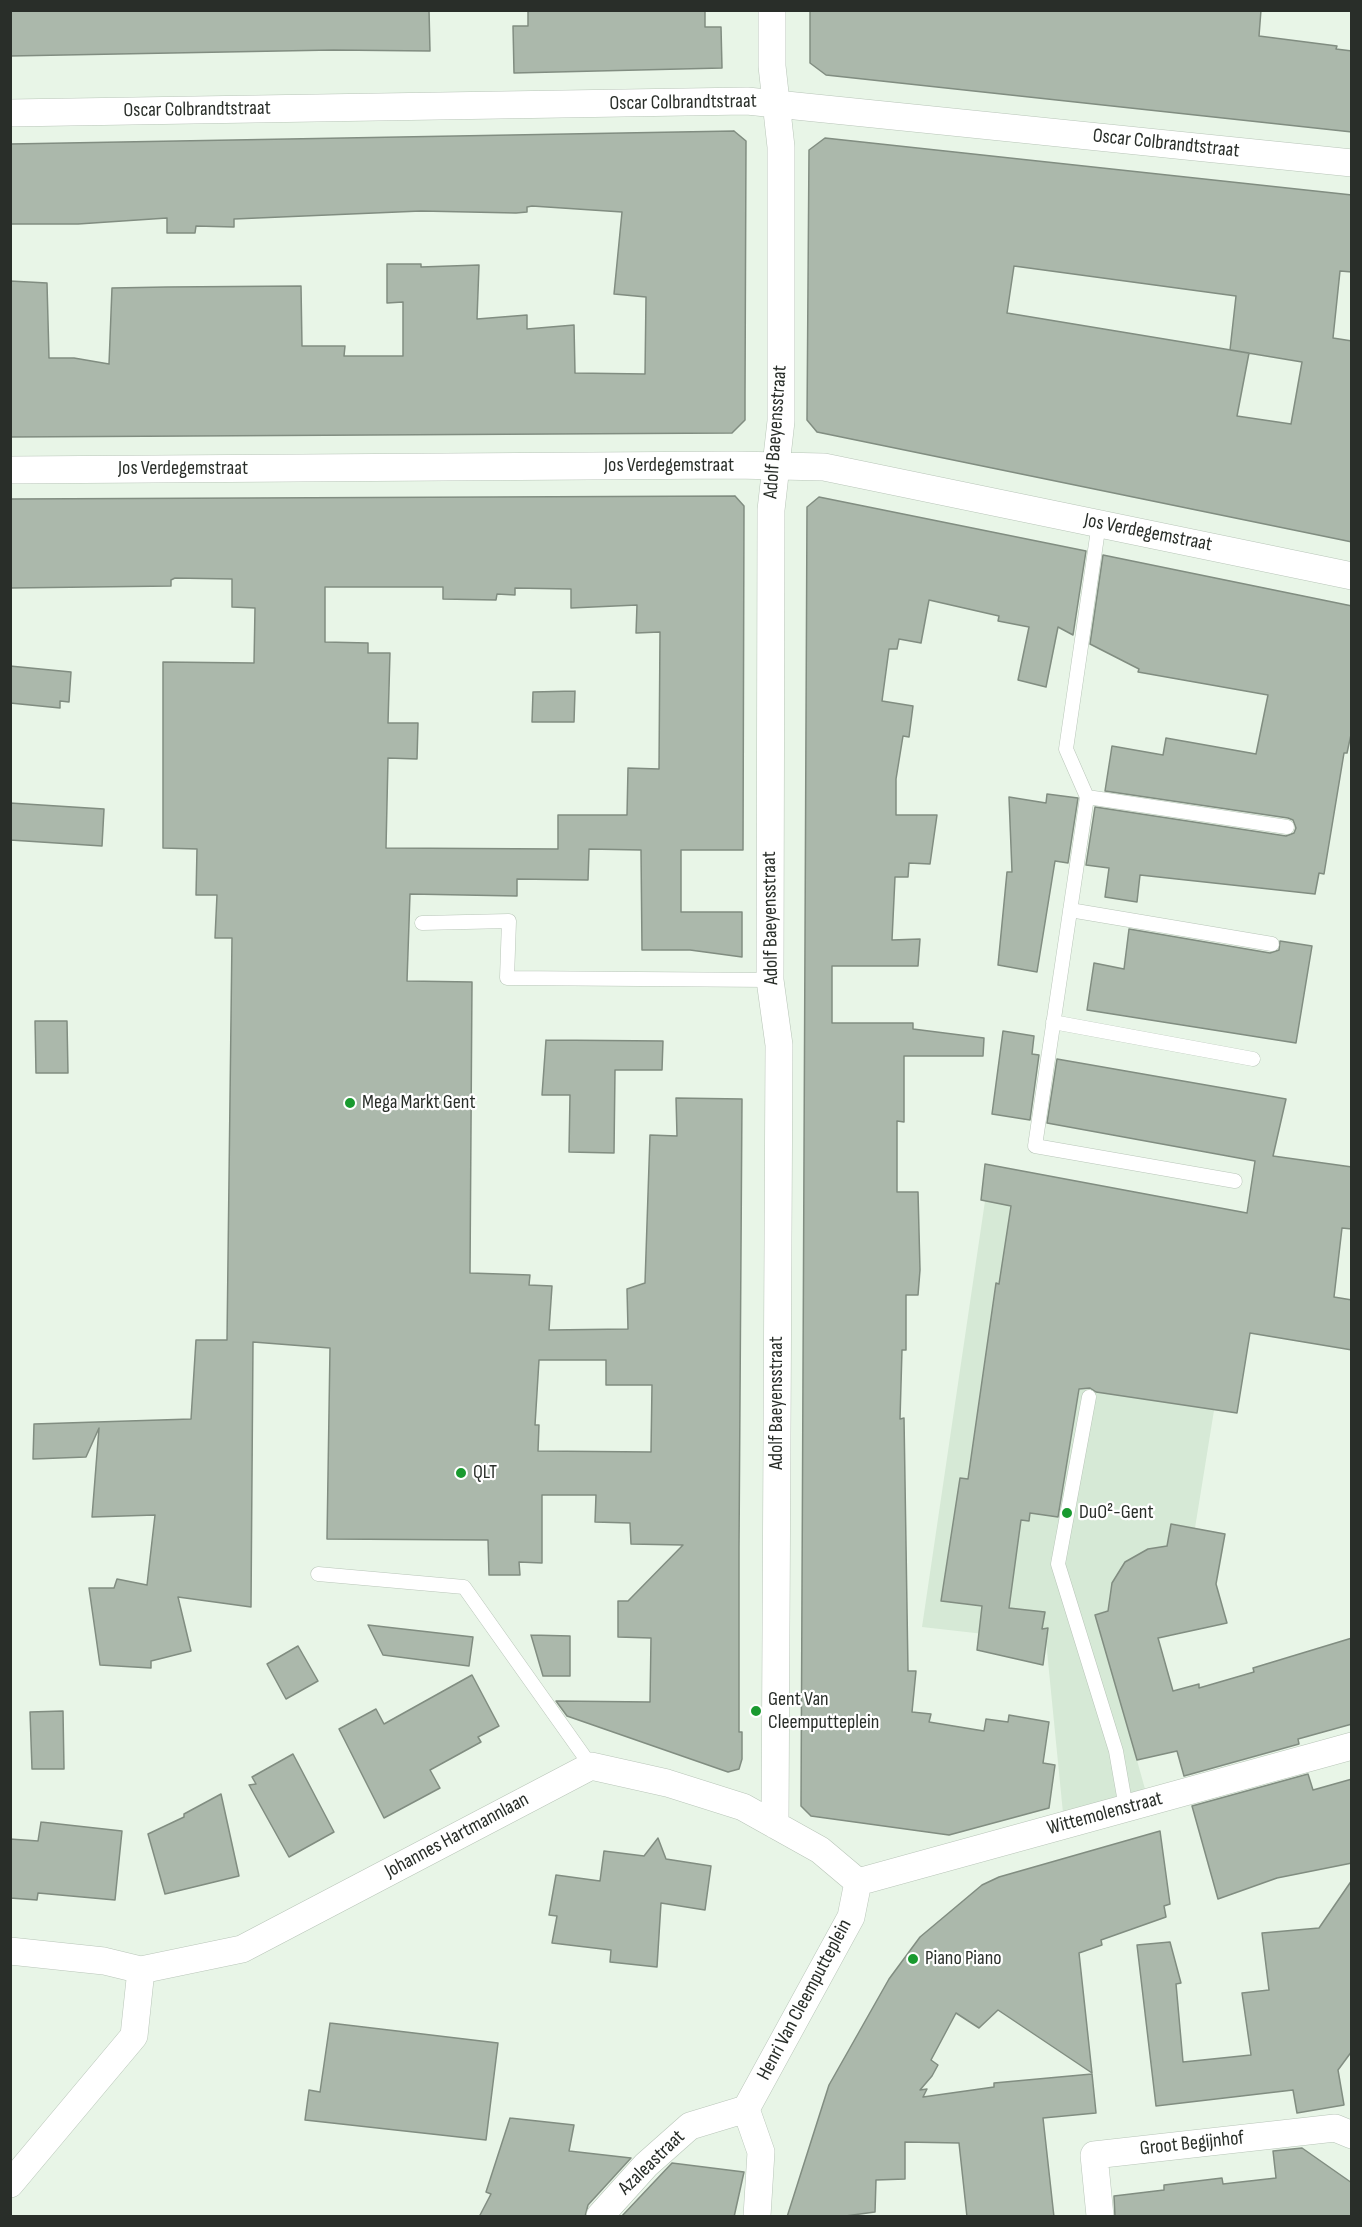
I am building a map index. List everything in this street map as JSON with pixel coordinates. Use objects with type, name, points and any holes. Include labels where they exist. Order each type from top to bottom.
[{"type":"street","name":"Adolf Baeyensstraat","points":[[772,10],[772,66],[781,147],[781,397],[771,510],[770,980],[779,1045],[775,1825]]},
{"type":"street","name":"Oscar Colbrandtstraat","points":[[10,113],[776,102],[1352,163]]},
{"type":"street","name":"Jos Verdegemstraat","points":[[10,470],[824,467],[1352,576]]},
{"type":"street","name":"Wittemolenstraat","points":[[858,1882],[1352,1746]]},
{"type":"street","points":[[591,1766],[689,1790],[743,1807],[820,1850],[858,1882]]},
{"type":"street","name":"Johannes Hartmannlaan","points":[[10,1951],[104,1961],[141,1970],[242,1949],[591,1766]]},
{"type":"street","name":"Henri Van Cleemputteplein","points":[[746,2109],[851,1917],[858,1882]]},
{"type":"street","points":[[10,2184],[134,2036],[141,1970]]},
{"type":"street","points":[[746,2109],[761,2152],[757,2217]]},
{"type":"street","name":"Azaleastraat","points":[[600,2217],[646,2166],[690,2126],[746,2109]]},
{"type":"street","name":"Groot Begijnhof","points":[[1100,2217],[1094,2155],[1335,2128],[1352,2135]]},
{"type":"lane","points":[[1100,523],[1066,749],[1087,797],[1035,1146],[1235,1181]]},
{"type":"lane","points":[[1087,797],[1287,826]]},
{"type":"lane","points":[[1070,910],[1272,944]]},
{"type":"lane","points":[[422,923],[509,921],[507,978],[770,980]]},
{"type":"lane","points":[[1053,1022],[1252,1059]]},
{"type":"lane","points":[[1089,1397],[1058,1564],[1116,1751],[1126,1808]]},
{"type":"lane","points":[[318,1574],[464,1587],[591,1766]]},
{"type":"shaded area","name":"DuO²-Gent","points":[[985,1201],[1242,1248],[1338,1262],[1328,1346],[1227,1330],[1195,1528],[1225,1534],[1216,1584],[1180,1578],[1170,1636],[1135,1646],[1123,1710],[1145,1789],[1063,1813],[1046,1641],[922,1627]]},
{"type":"building","points":[[10,10],[429,10],[430,51],[333,50],[10,56]]},
{"type":"building","points":[[528,10],[705,10],[705,27],[721,27],[722,68],[514,73],[513,26],[528,26]]},
{"type":"building","points":[[810,10],[1261,10],[1259,36],[1337,46],[1336,49],[1352,51],[1352,132],[826,75],[810,63]]},
{"type":"building","points":[[734,131],[746,141],[745,420],[732,433],[10,437],[10,281],[47,283],[49,358],[74,358],[109,364],[112,288],[301,286],[302,346],[345,346],[344,356],[403,356],[403,302],[387,303],[387,264],[421,264],[421,267],[479,265],[477,319],[527,315],[527,329],[574,325],[575,373],[645,374],[646,297],[614,294],[622,212],[532,206],[527,207],[527,212],[516,213],[421,211],[234,219],[234,227],[196,226],[195,233],[167,233],[167,218],[78,224],[10,224],[10,144]]},
{"type":"building","points":[[825,138],[1352,195],[1352,272],[1340,271],[1333,338],[1352,341],[1352,542],[817,432],[807,420],[809,150]],"holes":[[[1014,266],[1236,296],[1230,350],[1007,313]],[[1249,353],[1302,362],[1291,424],[1237,416]]]},
{"type":"building","points":[[735,496],[744,506],[743,850],[681,850],[681,912],[742,912],[742,957],[690,950],[642,950],[641,850],[589,849],[588,880],[517,879],[517,896],[410,894],[407,981],[472,982],[470,1273],[530,1275],[529,1285],[552,1286],[549,1330],[628,1329],[627,1289],[645,1283],[650,1135],[677,1136],[676,1098],[742,1099],[739,1732],[742,1732],[742,1759],[739,1769],[728,1772],[567,1716],[556,1701],[650,1702],[651,1638],[618,1637],[618,1601],[628,1601],[683,1545],[631,1544],[630,1523],[595,1522],[596,1495],[542,1495],[542,1563],[519,1562],[520,1575],[489,1575],[488,1540],[327,1539],[330,1348],[253,1342],[251,1607],[178,1597],[191,1651],[151,1661],[151,1668],[100,1665],[89,1588],[114,1588],[117,1579],[147,1585],[155,1515],[92,1517],[99,1428],[86,1457],[33,1459],[34,1424],[191,1419],[196,1340],[227,1340],[232,938],[215,938],[217,895],[196,895],[197,849],[163,848],[163,662],[254,663],[255,608],[232,607],[232,579],[175,578],[171,580],[171,586],[10,588],[10,499]],"holes":[[[325,587],[443,587],[443,599],[496,600],[497,594],[515,595],[515,588],[571,589],[571,608],[637,605],[636,633],[660,632],[659,769],[628,768],[627,815],[558,815],[558,849],[386,848],[388,758],[417,759],[418,723],[388,723],[390,653],[368,653],[368,643],[325,642]],[[539,1360],[606,1360],[606,1385],[652,1385],[651,1452],[538,1451],[539,1425],[535,1425]]]},
{"type":"building","points":[[819,497],[1086,551],[1073,635],[1058,627],[1046,687],[1018,680],[1029,627],[998,621],[999,616],[929,600],[921,643],[899,639],[897,649],[889,649],[882,701],[913,706],[909,737],[903,736],[896,779],[896,815],[937,815],[930,864],[909,863],[908,877],[895,877],[892,940],[920,939],[918,966],[832,966],[832,1023],[913,1023],[913,1029],[984,1038],[983,1056],[904,1056],[904,1122],[897,1121],[897,1192],[918,1192],[920,1270],[918,1295],[906,1295],[906,1350],[902,1350],[900,1419],[904,1418],[908,1671],[916,1671],[912,1712],[931,1714],[929,1722],[984,1731],[986,1719],[1008,1722],[1009,1715],[1049,1722],[1043,1763],[1055,1765],[1049,1808],[949,1835],[811,1816],[801,1806],[807,507]]},
{"type":"building","points":[[1103,555],[1352,606],[1352,730],[1347,753],[1344,753],[1324,874],[1319,873],[1315,894],[1140,875],[1137,902],[1105,897],[1109,868],[1086,865],[1095,807],[1286,836],[1294,833],[1296,828],[1293,820],[1288,818],[1105,791],[1112,746],[1163,755],[1166,738],[1256,754],[1268,695],[1138,672],[1139,669],[1090,644]]},
{"type":"building","points":[[10,666],[71,672],[69,702],[60,701],[60,708],[10,703]]},
{"type":"building","points":[[575,691],[574,722],[532,722],[533,692]]},
{"type":"building","points":[[1047,794],[1078,798],[1068,863],[1055,861],[1037,972],[998,965],[1007,872],[1012,872],[1009,797],[1046,803]]},
{"type":"building","points":[[10,803],[104,809],[102,846],[10,840]]},
{"type":"building","points":[[1129,929],[1270,953],[1279,950],[1280,941],[1312,946],[1296,1043],[1087,1010],[1094,963],[1124,969]]},
{"type":"building","points":[[35,1021],[67,1021],[68,1073],[36,1073]]},
{"type":"building","points":[[1003,1031],[1034,1036],[1032,1054],[1039,1055],[1030,1120],[992,1114]]},
{"type":"building","points":[[546,1040],[663,1041],[662,1070],[615,1070],[614,1153],[569,1152],[570,1095],[542,1095]]},
{"type":"building","points":[[1057,1059],[1286,1099],[1273,1156],[1352,1167],[1352,1229],[1342,1228],[1334,1297],[1352,1300],[1352,1350],[1250,1333],[1237,1413],[1096,1392],[1090,1388],[1079,1389],[1058,1517],[1030,1513],[1029,1521],[1021,1520],[1009,1608],[1045,1612],[1042,1629],[1048,1628],[1043,1665],[977,1650],[982,1606],[941,1601],[960,1478],[968,1479],[996,1283],[999,1284],[1011,1206],[981,1200],[985,1164],[1247,1213],[1255,1161],[1047,1123]]},
{"type":"building","points":[[1171,1524],[1225,1534],[1216,1584],[1227,1623],[1158,1638],[1173,1691],[1199,1684],[1199,1688],[1254,1672],[1253,1668],[1352,1638],[1352,1724],[1298,1739],[1299,1744],[1184,1776],[1177,1751],[1137,1760],[1095,1615],[1108,1611],[1112,1583],[1125,1562],[1148,1549],[1167,1546]]},
{"type":"building","points":[[368,1625],[473,1637],[469,1666],[383,1655]]},
{"type":"building","points":[[531,1635],[570,1636],[570,1676],[543,1676]]},
{"type":"building","points":[[298,1646],[318,1681],[286,1699],[267,1664]]},
{"type":"building","points":[[472,1675],[499,1726],[478,1737],[481,1742],[430,1770],[440,1788],[384,1818],[339,1729],[376,1709],[384,1724]]},
{"type":"building","points":[[63,1711],[64,1769],[32,1769],[30,1712]]},
{"type":"building","points":[[293,1754],[334,1832],[289,1857],[249,1785],[256,1784],[252,1777]]},
{"type":"building","points":[[1308,1774],[1313,1790],[1352,1779],[1352,1863],[1277,1878],[1218,1899],[1192,1806]]},
{"type":"building","points":[[221,1794],[239,1876],[165,1894],[148,1834],[184,1817],[184,1814]]},
{"type":"building","points":[[41,1822],[122,1831],[115,1900],[38,1893],[37,1900],[10,1898],[10,1839],[38,1841]]},
{"type":"building","points":[[1160,1831],[1170,1904],[1164,1906],[1166,1917],[1101,1940],[1102,1945],[1079,1953],[1092,2073],[998,2010],[979,2028],[956,2013],[931,2060],[938,2065],[920,2090],[927,2089],[923,2097],[994,2087],[994,2083],[1092,2074],[1096,2113],[1043,2118],[1054,2217],[967,2217],[959,2143],[905,2142],[905,2179],[876,2180],[875,2212],[838,2217],[787,2217],[829,2085],[889,1979],[920,1937],[982,1885],[999,1877]]},
{"type":"building","points":[[658,1838],[666,1859],[711,1866],[705,1910],[661,1903],[657,1967],[610,1962],[611,1950],[552,1943],[557,1916],[549,1915],[556,1875],[600,1881],[604,1851],[644,1856]]},
{"type":"building","points":[[1352,1880],[1352,2051],[1338,2070],[1344,2105],[1297,2113],[1293,2090],[1156,2106],[1137,1945],[1170,1942],[1181,1983],[1176,1984],[1183,2062],[1251,2055],[1242,1993],[1269,1990],[1262,1933],[1319,1928]]},
{"type":"building","points":[[330,2023],[498,2043],[486,2140],[305,2120],[309,2090],[320,2092]]},
{"type":"building","points":[[510,2118],[574,2125],[569,2151],[631,2158],[588,2205],[585,2217],[479,2217],[491,2194],[486,2192]]},
{"type":"building","points":[[1302,2148],[1352,2183],[1352,2217],[1115,2217],[1114,2196],[1164,2190],[1164,2185],[1222,2178],[1223,2184],[1276,2178],[1273,2151]]},
{"type":"building","points":[[672,2163],[744,2172],[734,2217],[621,2217]]},
{"type":"place","name":"Mega Markt Gent","points":[[350,1103]]},
{"type":"place","name":"QLT","points":[[461,1473]]},
{"type":"place","name":"DuO²-Gent","points":[[1067,1513]]},
{"type":"place","name":"Gent Van Cleemputteplein","points":[[756,1711]]},
{"type":"place","name":"Piano Piano","points":[[913,1959]]}]
